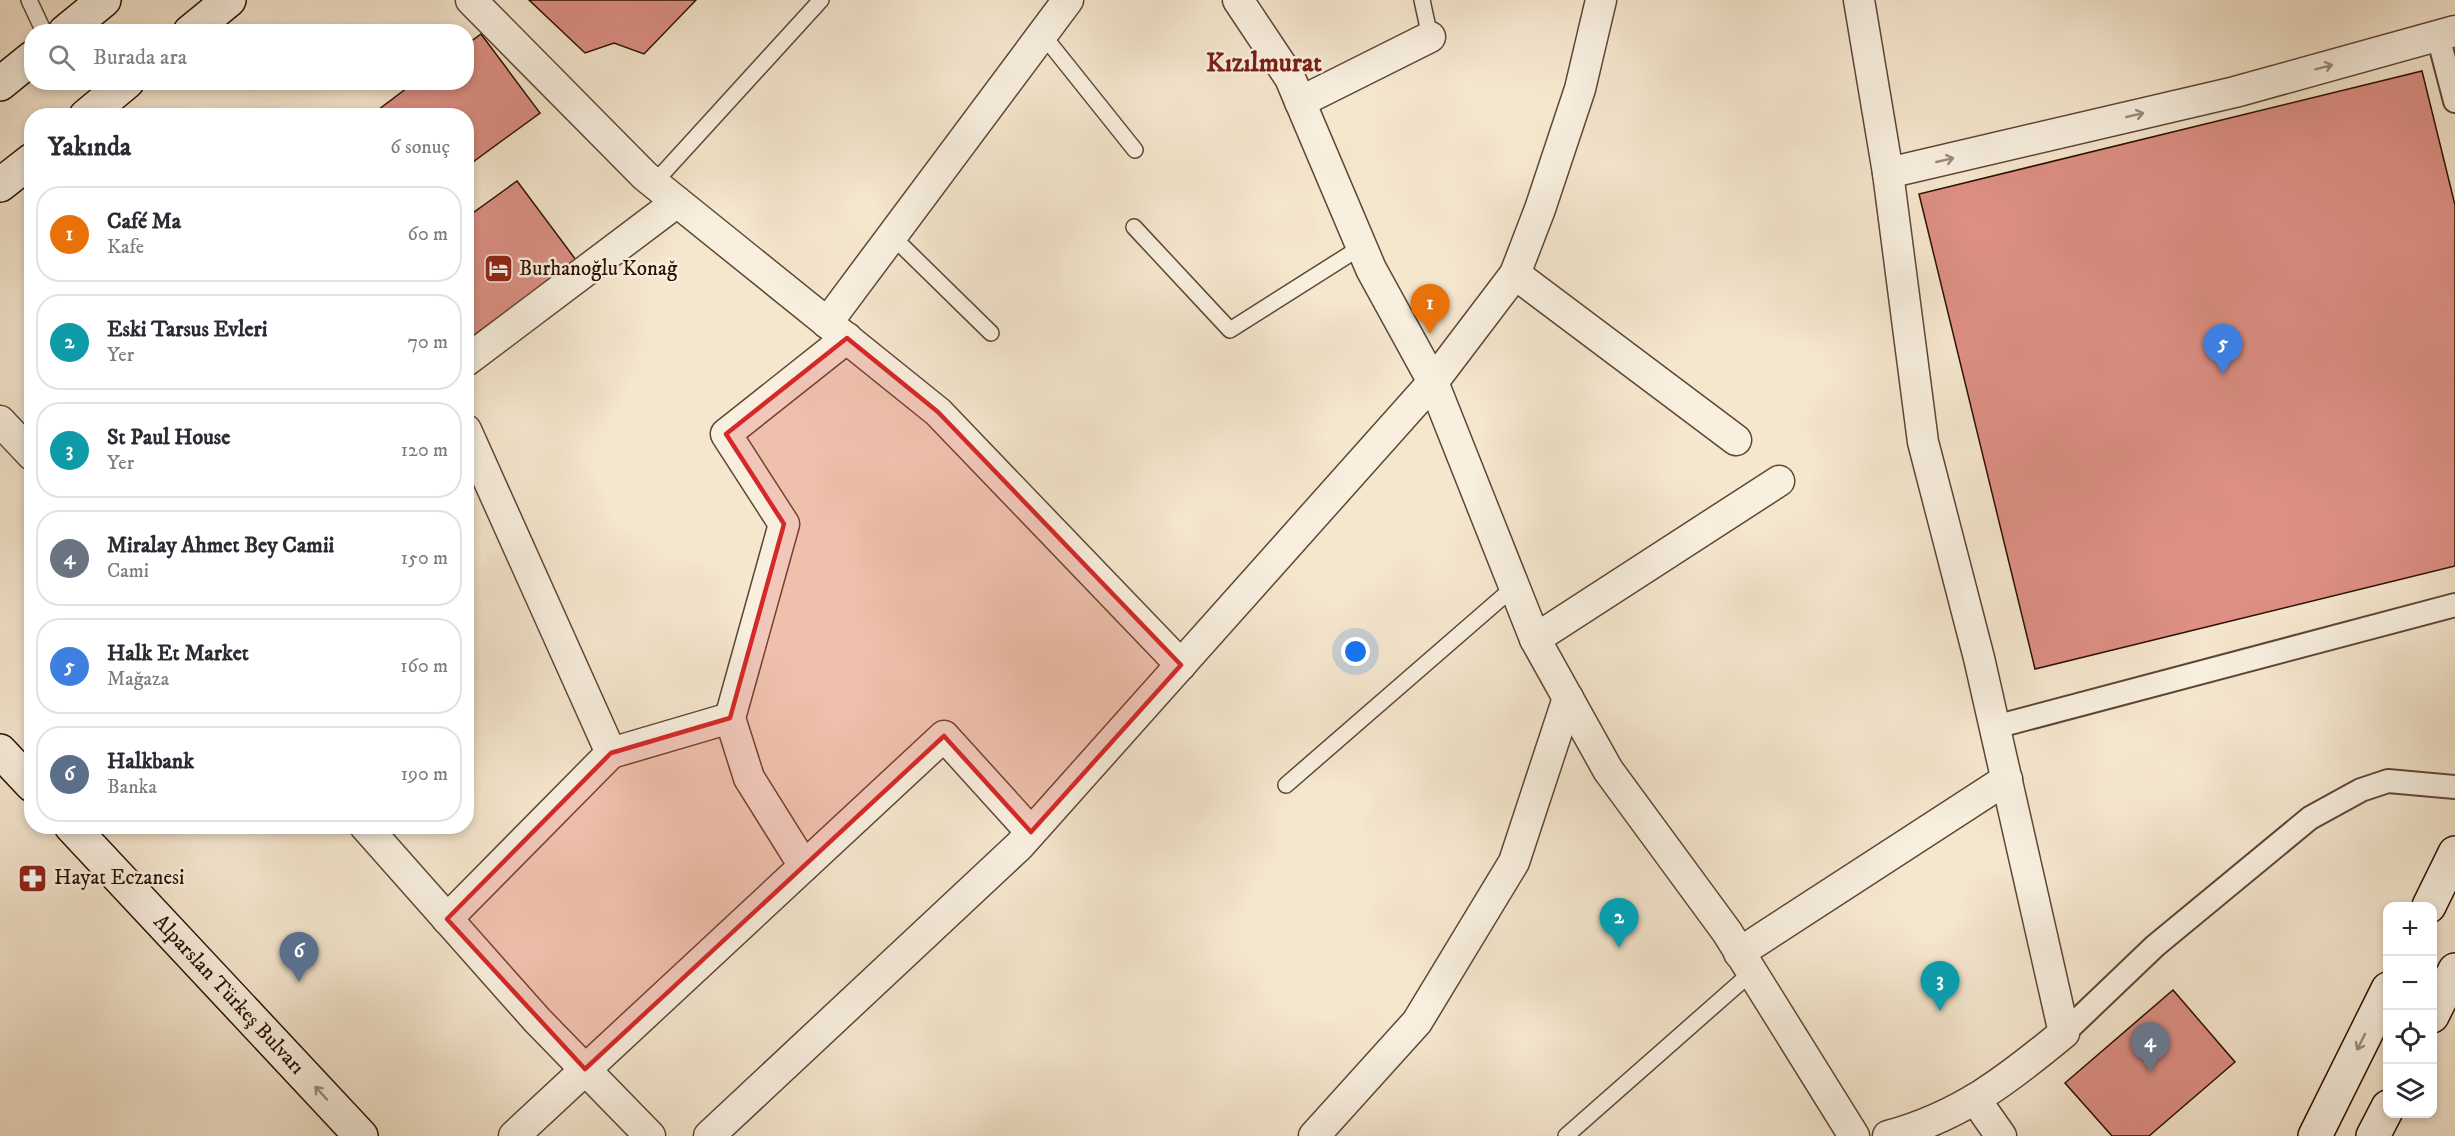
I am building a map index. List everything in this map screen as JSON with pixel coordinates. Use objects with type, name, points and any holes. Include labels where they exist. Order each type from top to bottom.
[{"type":"main road","points":[[75,24],[104,0]]},
{"type":"main road","points":[[200,24],[229,0]]},
{"type":"main road","points":[[0,84],[24,64]]},
{"type":"main road","points":[[96,108],[117,90]]},
{"type":"main road","points":[[0,185],[24,166]]},
{"type":"main road","points":[[0,751],[24,776]]},
{"type":"main road","name":"Alparslan Türkeş Bulvarı","points":[[78,834],[361,1136]]},
{"type":"main road","points":[[2431,902],[2455,853]]},
{"type":"main road","points":[[2436,1010],[2455,970]]},
{"type":"main road","points":[[2315,1136],[2383,999]]},
{"type":"main road","points":[[2373,1136],[2383,1117]]},
{"type":"street","points":[[471,0],[654,183],[938,412],[1181,665]]},
{"type":"street","points":[[804,866],[749,778],[730,718],[784,524],[726,434],[837,330],[892,236],[1068,0]]},
{"type":"street","points":[[1238,0],[1290,78],[1361,247],[1433,382],[1535,639],[1608,770],[1745,963],[1854,1136]]},
{"type":"street","points":[[709,1136],[1031,832],[1433,382],[1515,274],[1540,210],[1580,90],[1601,0]]},
{"type":"street","points":[[1859,0],[1888,174],[1923,442],[1995,727],[2064,1033]]},
{"type":"street","points":[[1888,174],[2235,92],[2447,33],[2455,101]]},
{"type":"street","points":[[1300,102],[1430,37]]},
{"type":"street","points":[[474,356],[677,202]]},
{"type":"street","points":[[1515,274],[1736,440]]},
{"type":"street","points":[[0,420],[24,446]]},
{"type":"street","points":[[474,448],[611,753]]},
{"type":"street","points":[[1535,639],[1779,481]]},
{"type":"street","points":[[1995,727],[2455,605]]},
{"type":"street","points":[[1314,1136],[1417,1022],[1514,862],[1568,698]]},
{"type":"street","points":[[447,919],[611,753],[730,718]]},
{"type":"street","points":[[514,1136],[944,736],[1031,832]]},
{"type":"street","points":[[1745,963],[2007,779]]},
{"type":"street","points":[[1888,1136],[1927,1125],[2001,1084],[2064,1033],[2155,946],[2310,818],[2361,790],[2388,782],[2455,788]]},
{"type":"street","points":[[372,834],[585,1070],[650,1136]]},
{"type":"street","points":[[1975,1099],[2001,1136]]},
{"type":"lane","points":[[29,0],[40,24]]},
{"type":"lane","points":[[654,183],[821,0]]},
{"type":"lane","points":[[1422,0],[1430,37]]},
{"type":"lane","points":[[1043,35],[1135,150]]},
{"type":"lane","points":[[1134,227],[1230,330],[1361,247]]},
{"type":"lane","points":[[892,236],[991,333]]},
{"type":"lane","points":[[1286,785],[1514,587]]},
{"type":"lane","points":[[1566,1136],[1584,1130],[1745,963]]},
{"type":"highlighted area","points":[[847,338],[938,412],[1181,665],[1031,832],[944,736],[585,1069],[447,919],[611,753],[730,718],[784,524],[726,434]]},
{"type":"building","points":[[529,0],[696,0],[644,54],[614,43],[585,53]]},
{"type":"building","points":[[481,34],[540,113],[474,161],[474,108],[381,108],[404,90],[474,90],[474,39]]},
{"type":"building","points":[[2422,71],[2455,205],[2455,566],[2035,669],[1919,194]]},
{"type":"building","points":[[517,181],[576,260],[474,335],[474,212]]},
{"type":"building","points":[[2173,990],[2235,1062],[2149,1136],[2112,1136],[2065,1083]]},
{"type":"place","name":"Burhanoğlu Konağ","points":[[498,269]]},
{"type":"place","name":"Café Ma","points":[[1430,334]]},
{"type":"place","name":"Halk Et Market","points":[[2223,374]]},
{"type":"place","name":"Hayat Eczanesi","points":[[33,878]]},
{"type":"place","name":"Eski Tarsus Evleri","points":[[1619,948]]},
{"type":"place","name":"Halkbank","points":[[299,982]]},
{"type":"place","name":"St Paul House","points":[[1940,1011]]},
{"type":"place","name":"Miralay Ahmet Bey Camii","points":[[2150,1072]]},
{"type":"district","name":"Kızılmurat","points":[[1264,63]]}]
